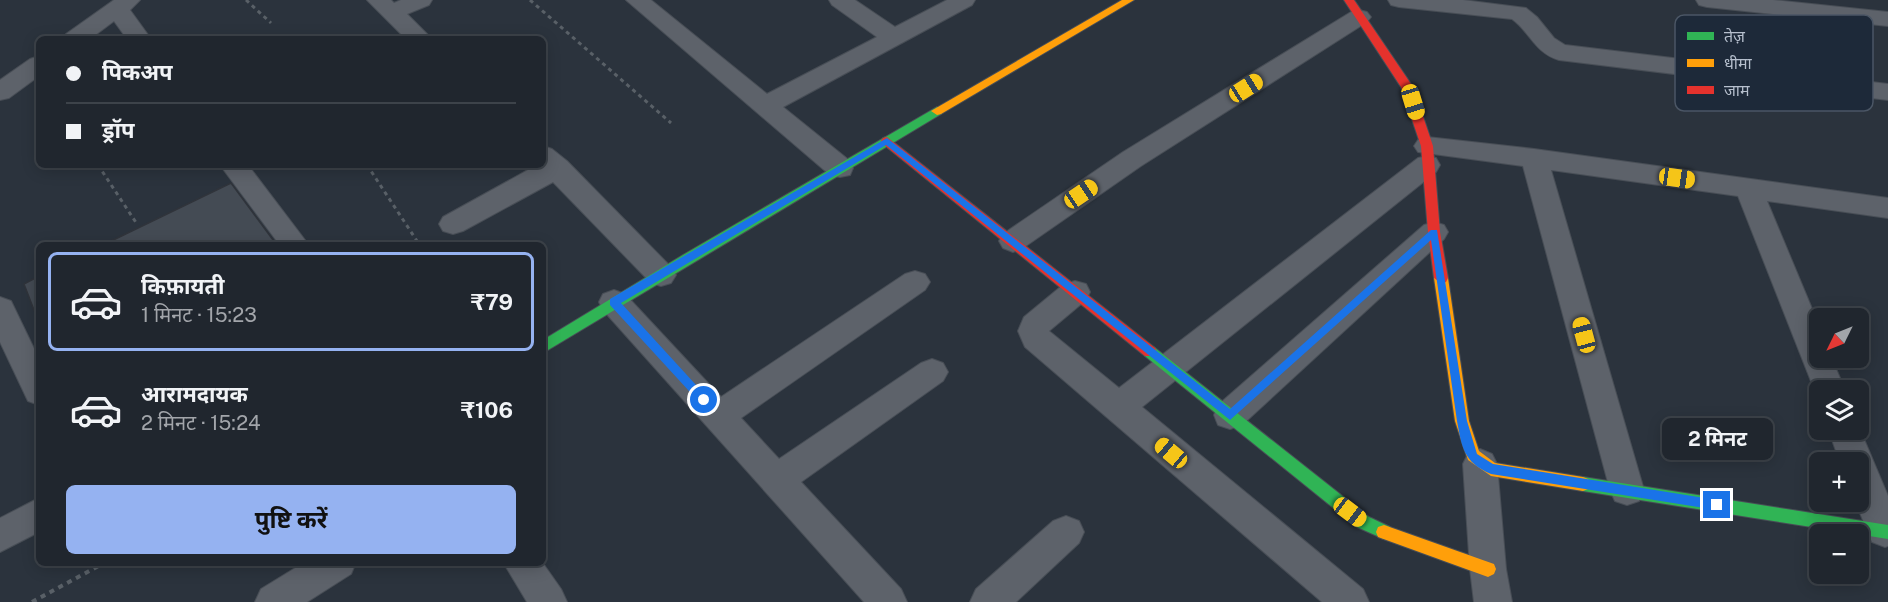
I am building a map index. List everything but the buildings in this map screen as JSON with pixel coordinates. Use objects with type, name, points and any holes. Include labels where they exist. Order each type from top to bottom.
[{"type":"street","points":[[385,6],[421,0]]},
{"type":"street","points":[[840,0],[894,38]]},
{"type":"street","points":[[765,105],[964,0]]},
{"type":"street","points":[[1402,0],[1518,13],[1525,17],[1543,42],[1559,52],[1675,66]]},
{"type":"street","points":[[1707,0],[1843,15]]},
{"type":"street","points":[[642,1],[840,168]]},
{"type":"street","points":[[546,345],[661,274],[1126,1]]},
{"type":"street","points":[[78,36],[123,4],[138,36]]},
{"type":"street","points":[[385,6],[417,36]]},
{"type":"street","points":[[1013,241],[1354,9],[1407,87],[1427,156],[1434,232],[1462,421],[1468,449],[1480,464],[1491,469],[1886,531]]},
{"type":"street","points":[[1873,18],[1888,20]]},
{"type":"street","points":[[0,92],[36,66]]},
{"type":"street","points":[[1873,90],[1888,92]]},
{"type":"street","points":[[887,141],[1363,522],[1491,585]]},
{"type":"street","points":[[1117,408],[1427,156],[1534,158],[1888,208]]},
{"type":"street","points":[[1534,158],[1627,490]]},
{"type":"street","points":[[550,162],[661,274]]},
{"type":"street","points":[[235,168],[292,242]]},
{"type":"street","points":[[453,224],[541,168]]},
{"type":"street","points":[[1748,188],[1824,380]]},
{"type":"street","points":[[1230,415],[1434,232]]},
{"type":"street","points":[[719,416],[915,282]]},
{"type":"street","points":[[1075,292],[1035,326],[1033,331],[1042,344],[1350,602]]},
{"type":"street","points":[[614,302],[888,602]]},
{"type":"street","points":[[0,309],[36,386]]},
{"type":"street","points":[[777,480],[932,372]]},
{"type":"street","points":[[1480,464],[1491,585]]},
{"type":"street","points":[[1869,490],[1886,531]]},
{"type":"street","points":[[0,536],[36,516]]},
{"type":"street","points":[[989,602],[1066,532]]},
{"type":"street","points":[[274,602],[332,566]]},
{"type":"street","points":[[524,566],[548,602]]},
{"type":"path","points":[[246,0],[271,23]]},
{"type":"path","points":[[530,0],[671,123]]},
{"type":"path","points":[[100,168],[137,224]]},
{"type":"path","points":[[370,168],[418,242]]},
{"type":"path","points":[[32,602],[99,566]]},
{"type":"traffic: fast","points":[[546,345],[688,258],[937,111]]},
{"type":"traffic: fast","points":[[1150,352],[1363,522],[1384,532]]},
{"type":"traffic: fast","points":[[1583,484],[1888,532]]},
{"type":"traffic: slow","points":[[937,111],[1129,0]]},
{"type":"traffic: slow","points":[[1441,278],[1462,421],[1473,455],[1491,469],[1583,484]]},
{"type":"traffic: slow","points":[[1384,532],[1488,569]]},
{"type":"traffic: jam","points":[[1349,0],[1407,87],[1427,146],[1434,232],[1441,278]]},
{"type":"traffic: jam","points":[[887,141],[1150,352]]},
{"type":"route","points":[[704,400],[614,302],[887,141],[1230,415],[1434,232],[1462,421],[1468,449],[1480,464],[1491,469],[1717,505]]}]
